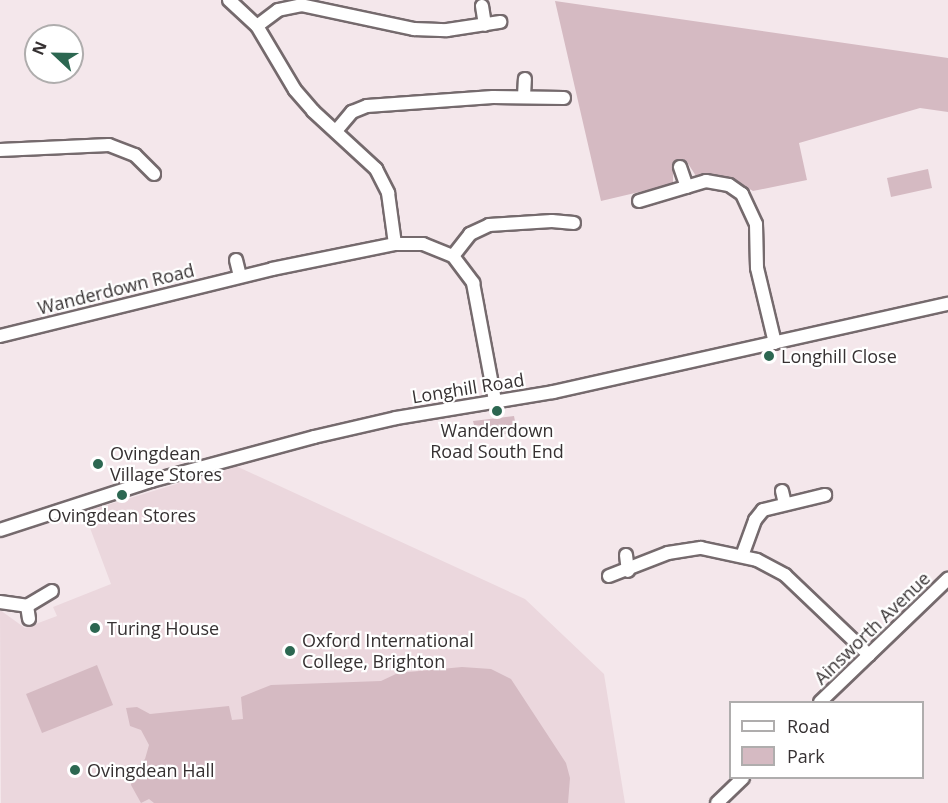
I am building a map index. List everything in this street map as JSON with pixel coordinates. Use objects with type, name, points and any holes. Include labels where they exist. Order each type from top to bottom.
[{"type":"street","points":[[229,0],[257,26],[295,90],[368,159],[382,180],[390,200],[395,244]]},
{"type":"street","points":[[257,26],[278,10],[301,4],[414,29],[447,30],[500,22]]},
{"type":"street","points":[[482,6],[484,25]]},
{"type":"street","points":[[524,96],[525,79]]},
{"type":"street","points":[[336,131],[352,112],[367,106],[524,96],[564,98]]},
{"type":"street","points":[[0,150],[109,145],[135,155],[154,174]]},
{"type":"street","points":[[681,167],[687,187]]},
{"type":"street","points":[[639,201],[706,182],[733,187],[748,200],[756,224],[757,268],[775,343]]},
{"type":"street","points":[[495,401],[475,288],[466,270],[453,256],[470,234],[489,225],[552,220],[574,224]]},
{"type":"street","name":"Wanderdown Road","points":[[0,336],[240,276],[395,244],[423,244],[453,256]]},
{"type":"street","points":[[236,260],[240,276]]},
{"type":"street","name":"Longhill Road","points":[[0,530],[151,481],[314,437],[775,343],[948,304]]},
{"type":"street","points":[[782,490],[785,504]]},
{"type":"street","points":[[742,556],[759,514],[785,504],[825,495]]},
{"type":"street","points":[[609,576],[662,555],[687,550],[714,549],[742,556],[778,570],[869,655]]},
{"type":"street","points":[[626,555],[628,570]]},
{"type":"street","name":"Ainsworth Avenue","points":[[821,701],[948,579]]},
{"type":"street","points":[[0,602],[27,606],[52,591]]},
{"type":"street","points":[[27,606],[28,619]]},
{"type":"street","points":[[717,803],[741,779]]},
{"type":"shaded area","name":"Oxford International College, Brighton","points":[[236,466],[525,599],[604,674],[625,803],[1,803],[0,610],[25,628],[57,616],[53,607],[111,584],[84,512]]},
{"type":"green space","points":[[555,1],[948,58],[948,112],[920,108],[799,143],[807,180],[753,191],[733,179],[696,176],[687,162],[673,166],[673,184],[601,201]]},
{"type":"green space","points":[[928,169],[932,188],[891,197],[887,178]]},
{"type":"green space","points":[[514,416],[517,432],[491,437],[486,426],[474,425],[473,421]]},
{"type":"green space","points":[[97,665],[113,705],[42,733],[26,694]]},
{"type":"green space","points":[[462,667],[491,669],[511,679],[566,763],[570,778],[568,803],[154,803],[149,799],[141,803],[131,785],[132,773],[145,759],[149,745],[141,730],[130,726],[126,708],[137,707],[150,714],[229,706],[232,720],[243,719],[241,697],[271,685],[381,681],[398,673]]},
{"type":"place","name":"Longhill Close","points":[[769,356]]},
{"type":"place","name":"Wanderdown Road South End","points":[[497,411]]},
{"type":"place","name":"Ovingdean Village Stores","points":[[98,464]]},
{"type":"place","name":"Ovingdean Stores","points":[[122,495]]},
{"type":"place","name":"Turing House","points":[[95,628]]},
{"type":"place","name":"Oxford International College, Brighton","points":[[290,651]]},
{"type":"place","name":"Ovingdean Hall","points":[[75,770]]}]
